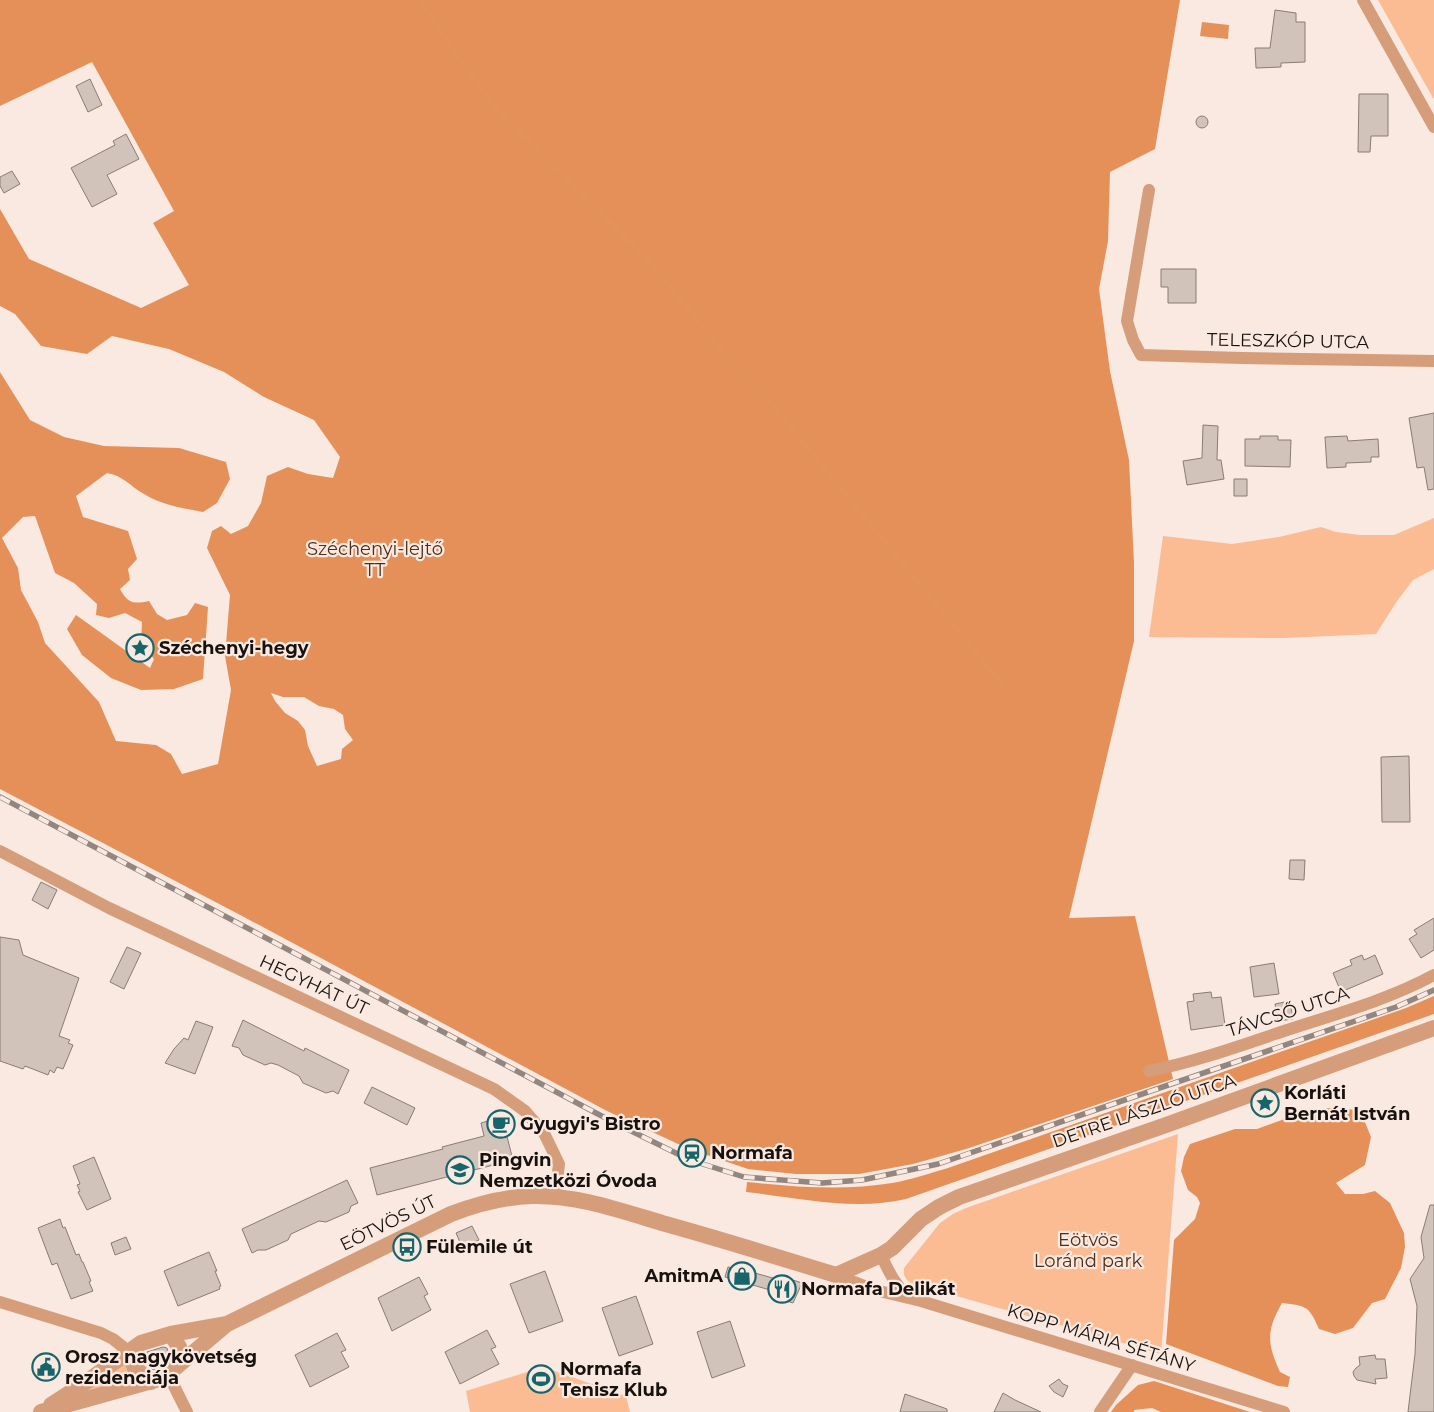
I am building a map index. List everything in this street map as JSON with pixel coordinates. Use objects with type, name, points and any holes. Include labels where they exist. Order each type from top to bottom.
[{"type":"street","points":[[1363,0],[1434,127]]},
{"type":"street","name":"TELESZKÓP UTCA","points":[[1149,190],[1128,321],[1132,340],[1141,355],[1434,361]]},
{"type":"street","name":"HEGYHÁT ÚT","points":[[0,852],[109,908],[494,1089],[525,1112],[544,1134],[559,1164],[555,1197]]},
{"type":"street","name":"TÁVCSŐ UTCA","points":[[1149,1071],[1182,1064],[1330,1018],[1394,994],[1434,974]]},
{"type":"street","name":"DETRE LÁSZLÓ UTCA","points":[[881,1255],[892,1248],[921,1219],[938,1207],[959,1197],[1176,1122],[1434,1028]]},
{"type":"street","name":"EÖTVÖS ÚT","points":[[40,1412],[151,1382],[174,1369],[227,1324],[455,1212],[510,1197],[555,1197],[586,1201],[836,1276],[875,1290],[908,1298]]},
{"type":"street","points":[[836,1276],[881,1255],[897,1287],[908,1298]]},
{"type":"street","name":"KOPP MÁRIA SÉTÁNY","points":[[908,1298],[1284,1412]]},
{"type":"street","points":[[0,1302],[101,1333],[113,1339],[128,1351],[135,1368],[151,1382]]},
{"type":"street","name":"EÖTVÖS ÚT","points":[[40,1412],[141,1343],[171,1334],[227,1324]]},
{"type":"street","points":[[171,1334],[179,1347],[174,1369],[187,1412]]},
{"type":"street","points":[[1100,1412],[1132,1365]]},
{"type":"green space","name":"Széchenyi-lejtő TT","points":[[0,0],[1180,0],[1155,149],[1110,172],[1108,241],[1099,289],[1110,371],[1129,460],[1134,563],[1134,641],[1069,918],[1135,916],[1173,1079],[966,1149],[913,1164],[859,1174],[796,1174],[748,1169],[689,1149],[607,1111],[0,789],[0,372],[30,420],[64,437],[104,446],[179,448],[226,462],[230,479],[217,503],[203,512],[172,506],[158,501],[144,494],[122,478],[107,473],[76,496],[83,517],[128,531],[137,559],[128,569],[130,580],[120,589],[126,598],[132,602],[149,601],[157,614],[167,620],[187,615],[195,603],[208,607],[203,679],[174,689],[141,690],[111,678],[82,655],[67,629],[76,615],[150,668],[154,659],[141,644],[142,622],[125,613],[109,618],[96,615],[97,604],[74,583],[55,573],[35,516],[23,517],[2,538],[18,568],[21,590],[38,622],[45,643],[99,702],[116,741],[156,745],[171,754],[182,774],[218,764],[231,690],[225,656],[230,595],[207,548],[212,531],[221,526],[231,534],[248,526],[261,503],[267,476],[288,467],[308,474],[333,478],[340,457],[314,420],[264,397],[224,372],[169,349],[112,336],[87,354],[41,346],[15,314],[0,306],[0,209],[29,259],[141,308],[189,285],[153,223],[174,211],[92,62],[0,106]],"holes":[[[271,693],[283,697],[304,697],[319,706],[334,709],[343,715],[345,729],[353,740],[342,749],[341,759],[317,766],[308,746],[305,730],[298,721],[285,713]]]},
{"type":"green space","points":[[1378,0],[1434,0],[1434,98],[1433,98]]},
{"type":"green space","points":[[1434,518],[1434,569],[1413,580],[1376,634],[1283,638],[1149,637],[1163,536],[1232,544],[1279,537],[1321,527],[1336,532],[1360,535],[1394,535]]},
{"type":"green space","points":[[1434,996],[1434,1014],[906,1199],[867,1204],[846,1204],[746,1192],[747,1182],[838,1188],[906,1180],[948,1168],[1406,1008]]},
{"type":"green space","points":[[1326,1108],[1360,1110],[1371,1137],[1365,1165],[1336,1183],[1345,1194],[1363,1194],[1375,1191],[1390,1203],[1404,1233],[1405,1247],[1401,1268],[1385,1299],[1372,1303],[1353,1328],[1335,1334],[1319,1329],[1313,1316],[1306,1308],[1282,1303],[1273,1322],[1270,1337],[1273,1353],[1280,1372],[1290,1377],[1288,1387],[1278,1386],[1166,1344],[1174,1240],[1195,1219],[1200,1203],[1197,1197],[1188,1190],[1181,1171],[1184,1157],[1190,1144],[1235,1129],[1257,1129],[1304,1112]]},
{"type":"green space","name":"Eötvös Loránd park","points":[[1178,1134],[1161,1354],[911,1283],[905,1277],[904,1268],[940,1223],[953,1214]]},
{"type":"green space","points":[[124,1363],[135,1378],[87,1392],[95,1383]]},
{"type":"green space","name":"Normafa Tenisz Klub","points":[[543,1367],[626,1396],[630,1412],[470,1412],[466,1391]]},
{"type":"green space","points":[[1154,1381],[1250,1412],[1161,1412],[1152,1408],[1134,1410],[1134,1412],[1111,1412],[1138,1385]]},
{"type":"shaded area","points":[[1202,22],[1229,25],[1228,39],[1200,36]]},
{"type":"building","points":[[1275,10],[1296,13],[1296,22],[1305,22],[1305,62],[1281,63],[1281,67],[1256,68],[1255,48],[1270,48]]},
{"type":"building","points":[[90,79],[102,105],[88,112],[76,86]]},
{"type":"building","points":[[1359,94],[1388,94],[1388,136],[1371,136],[1370,152],[1358,152]]},
{"type":"building","points":[[1200,116],[1204,116],[1208,122],[1204,128],[1200,128],[1196,124],[1196,120]]},
{"type":"building","points":[[126,134],[139,159],[107,175],[117,194],[92,207],[71,168],[115,145],[113,141]]},
{"type":"building","points":[[12,171],[20,184],[4,193],[0,186],[0,177]]},
{"type":"building","points":[[1161,269],[1196,269],[1196,303],[1168,303],[1168,287],[1161,287]]},
{"type":"building","points":[[1434,413],[1434,489],[1428,490],[1424,467],[1417,468],[1409,418]]},
{"type":"building","points":[[1203,425],[1218,426],[1217,460],[1221,460],[1224,479],[1187,485],[1183,461],[1202,458]]},
{"type":"building","points":[[1260,436],[1278,436],[1278,440],[1291,440],[1290,467],[1245,466],[1245,439],[1260,439]]},
{"type":"building","points":[[1347,436],[1348,441],[1378,439],[1379,457],[1371,457],[1371,462],[1346,463],[1346,467],[1327,468],[1325,437]]},
{"type":"building","points":[[1234,479],[1247,479],[1247,496],[1234,496]]},
{"type":"building","points":[[1409,756],[1410,822],[1382,822],[1381,757]]},
{"type":"building","points":[[1290,860],[1305,860],[1304,880],[1289,879]]},
{"type":"building","points":[[41,882],[57,890],[48,909],[32,900]]},
{"type":"building","points":[[1434,918],[1434,950],[1421,958],[1409,939],[1417,934],[1414,930]]},
{"type":"building","points":[[0,937],[19,940],[23,955],[79,978],[59,1036],[70,1040],[68,1043],[73,1045],[63,1069],[57,1067],[54,1073],[50,1070],[48,1075],[25,1066],[23,1069],[0,1061]]},
{"type":"building","points":[[127,947],[141,953],[124,989],[110,982]]},
{"type":"building","points":[[1362,955],[1364,960],[1375,955],[1383,974],[1341,992],[1333,973],[1352,965],[1350,960]]},
{"type":"building","points":[[1274,963],[1279,994],[1254,997],[1250,967]]},
{"type":"building","points":[[1211,992],[1212,998],[1221,997],[1225,1025],[1191,1030],[1187,1002],[1194,1001],[1193,994]]},
{"type":"building","points":[[1290,1001],[1293,1019],[1278,1021],[1275,1004]]},
{"type":"building","points":[[243,1020],[304,1051],[305,1048],[349,1070],[338,1094],[333,1091],[326,1093],[303,1083],[299,1076],[278,1065],[271,1063],[265,1065],[243,1055],[239,1048],[232,1046]]},
{"type":"building","points":[[196,1021],[213,1027],[195,1074],[165,1063],[184,1038],[188,1040]]},
{"type":"building","points":[[372,1087],[415,1108],[407,1125],[364,1103]]},
{"type":"building","points":[[502,1117],[513,1160],[377,1195],[370,1168],[484,1136],[481,1123]]},
{"type":"building","points":[[94,1157],[111,1199],[87,1210],[78,1192],[80,1191],[77,1185],[80,1184],[73,1166]]},
{"type":"building","points":[[347,1180],[358,1203],[351,1206],[349,1212],[326,1222],[319,1221],[291,1234],[288,1240],[266,1250],[258,1250],[252,1253],[242,1229]]},
{"type":"building","points":[[1430,1205],[1434,1205],[1434,1412],[1408,1412],[1415,1354],[1417,1306],[1410,1279],[1424,1258],[1421,1237]]},
{"type":"building","points":[[60,1219],[76,1255],[79,1254],[83,1262],[93,1291],[71,1299],[57,1263],[52,1265],[38,1228]]},
{"type":"building","points":[[472,1226],[479,1240],[462,1247],[456,1233]]},
{"type":"building","points":[[126,1237],[131,1249],[115,1255],[111,1243]]},
{"type":"building","points":[[209,1252],[217,1271],[215,1271],[221,1286],[219,1287],[220,1289],[178,1306],[164,1271]]},
{"type":"building","name":"Normafa Delikát","points":[[728,1267],[780,1280],[781,1276],[802,1283],[793,1303],[769,1295],[770,1290],[725,1277]]},
{"type":"building","points":[[545,1271],[563,1321],[529,1333],[510,1284]]},
{"type":"building","points":[[419,1277],[428,1294],[424,1296],[431,1310],[392,1331],[378,1298]]},
{"type":"building","points":[[636,1296],[653,1344],[619,1356],[602,1308]]},
{"type":"building","points":[[730,1321],[745,1366],[712,1378],[697,1332]]},
{"type":"building","points":[[487,1330],[496,1347],[491,1349],[499,1364],[460,1384],[445,1352]]},
{"type":"building","points":[[337,1333],[346,1350],[341,1352],[349,1367],[310,1387],[295,1355]]},
{"type":"building","points":[[163,1347],[167,1348],[170,1359],[155,1370],[151,1369],[144,1359],[147,1352]]},
{"type":"building","points":[[1375,1355],[1376,1359],[1385,1359],[1387,1378],[1375,1379],[1376,1384],[1357,1380],[1353,1372],[1360,1365],[1359,1357]]},
{"type":"building","points":[[1059,1379],[1068,1386],[1063,1397],[1054,1392],[1049,1386]]},
{"type":"building","points":[[1003,1393],[1015,1400],[1041,1412],[994,1412]]},
{"type":"building","points":[[905,1394],[947,1409],[947,1412],[900,1412]]},
{"type":"waterway","points":[[420,0],[447,41],[499,112],[651,263],[725,355],[755,384],[1003,685]]},
{"type":"railway","points":[[0,797],[613,1122],[690,1160],[744,1177],[822,1183],[862,1180],[938,1164],[1396,1007],[1434,990]]},
{"type":"place","name":"Széchenyi-hegy","points":[[140,648]]},
{"type":"place","name":"Korláti Bernát István","points":[[1265,1103]]},
{"type":"place","name":"Gyugyi's Bistro","points":[[501,1124]]},
{"type":"place","name":"Normafa","points":[[692,1153]]},
{"type":"place","name":"Pingvin Nemzetközi Óvoda","points":[[460,1170]]},
{"type":"place","name":"Fülemile út","points":[[407,1247]]},
{"type":"place","name":"AmitmA","points":[[742,1276]]},
{"type":"place","name":"Normafa Delikát","points":[[782,1289]]},
{"type":"place","name":"Orosz nagykövetség rezidenciája","points":[[46,1367]]},
{"type":"place","name":"Normafa Tenisz Klub","points":[[541,1379]]}]
